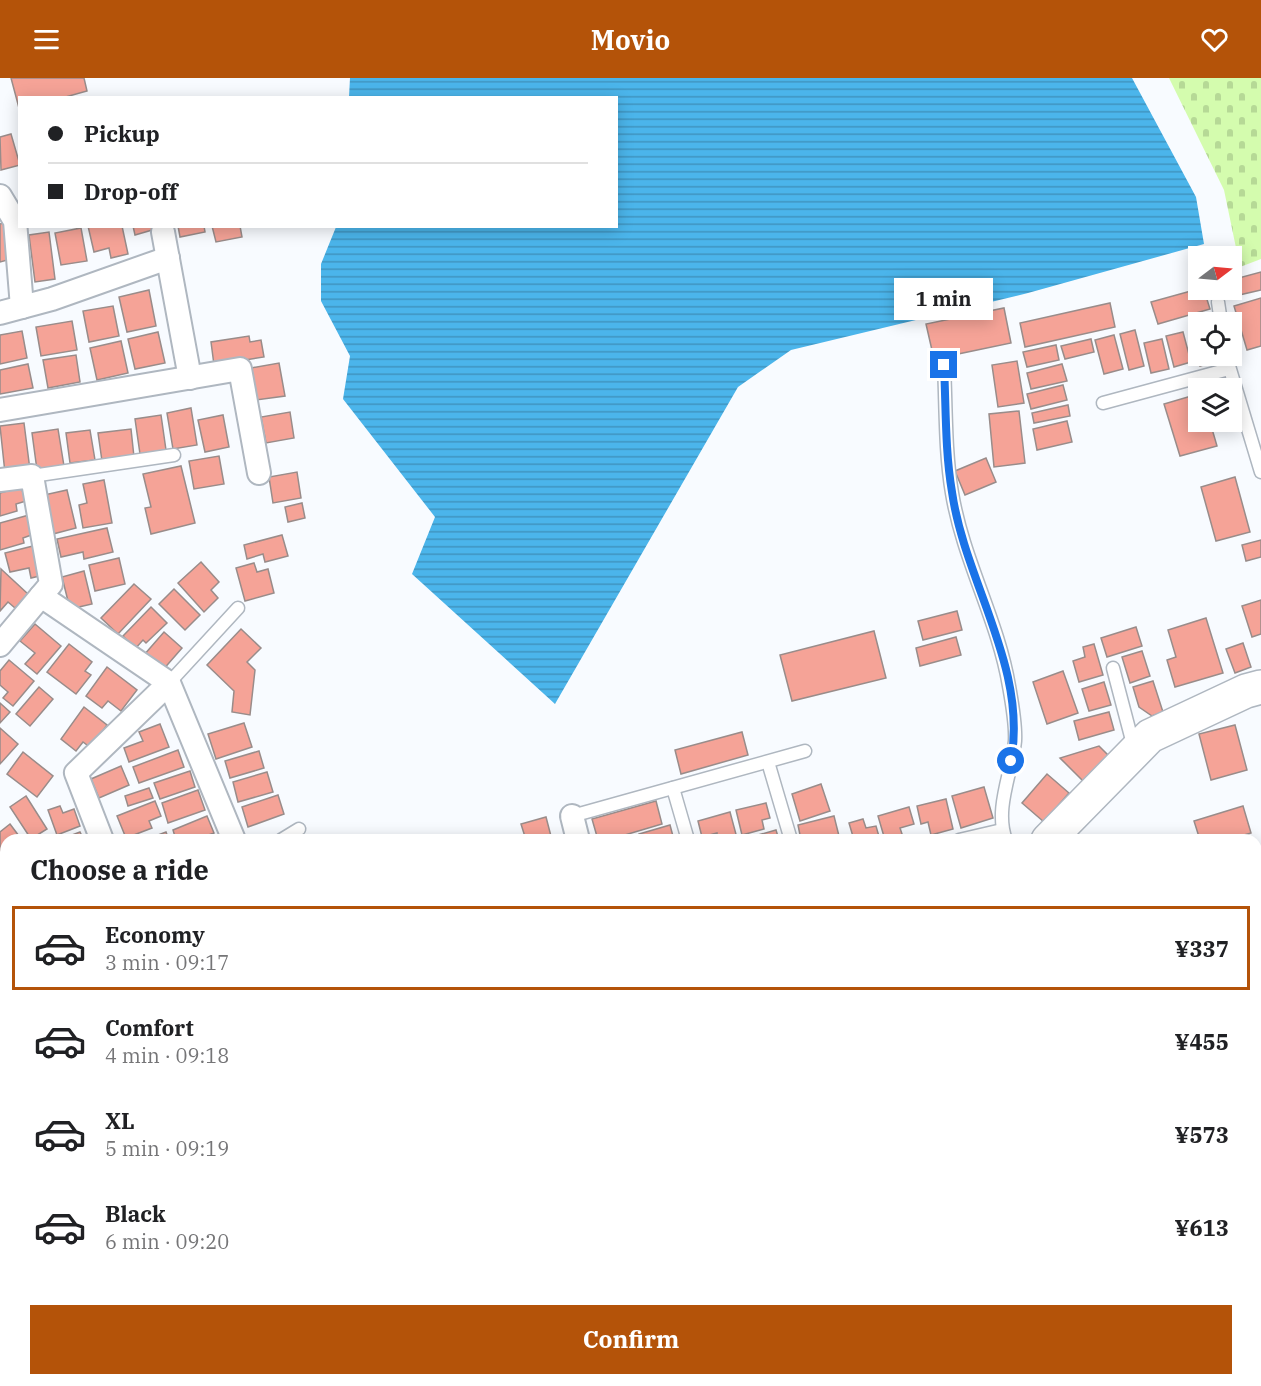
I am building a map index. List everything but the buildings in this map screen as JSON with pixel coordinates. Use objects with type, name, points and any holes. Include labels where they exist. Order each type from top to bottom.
[{"type":"street","points":[[0,196],[15,222],[22,307]]},
{"type":"street","points":[[163,232],[190,378]]},
{"type":"street","points":[[0,313],[168,258]]},
{"type":"street","points":[[0,410],[240,369],[259,473]]},
{"type":"street","points":[[0,480],[32,476],[51,584],[0,645]]},
{"type":"street","points":[[41,596],[169,683],[232,834]]},
{"type":"street","points":[[100,834],[76,772],[169,683]]},
{"type":"street","points":[[1054,834],[1150,736],[1246,691],[1261,687]]},
{"type":"street","points":[[572,816],[576,834]]},
{"type":"lane","points":[[1218,302],[1220,312]]},
{"type":"lane","points":[[944,365],[952,493],[969,563],[999,643],[1009,687],[1015,740],[1003,803],[1004,834]]},
{"type":"lane","points":[[1228,366],[1261,472]]},
{"type":"lane","points":[[1103,403],[1228,369]]},
{"type":"lane","points":[[32,476],[174,455]]},
{"type":"lane","points":[[169,683],[238,608]]},
{"type":"lane","points":[[1113,668],[1135,750]]},
{"type":"lane","points":[[572,816],[805,751]]},
{"type":"lane","points":[[768,762],[789,834]]},
{"type":"lane","points":[[673,788],[686,834]]},
{"type":"lane","points":[[290,834],[299,829]]},
{"type":"green space","points":[[1169,78],[1261,78],[1261,259],[1242,266],[1242,246],[1236,246],[1224,190]]},
{"type":"water","points":[[350,78],[1132,78],[1196,197],[1204,244],[1188,246],[1188,248],[1028,293],[791,350],[738,387],[555,704],[412,574],[435,517],[343,399],[350,356],[321,301],[321,264],[336,228],[618,228],[618,96],[349,96]]},
{"type":"route","points":[[944,365],[952,493],[969,563],[999,643],[1009,687],[1015,740],[1011,761]]}]
